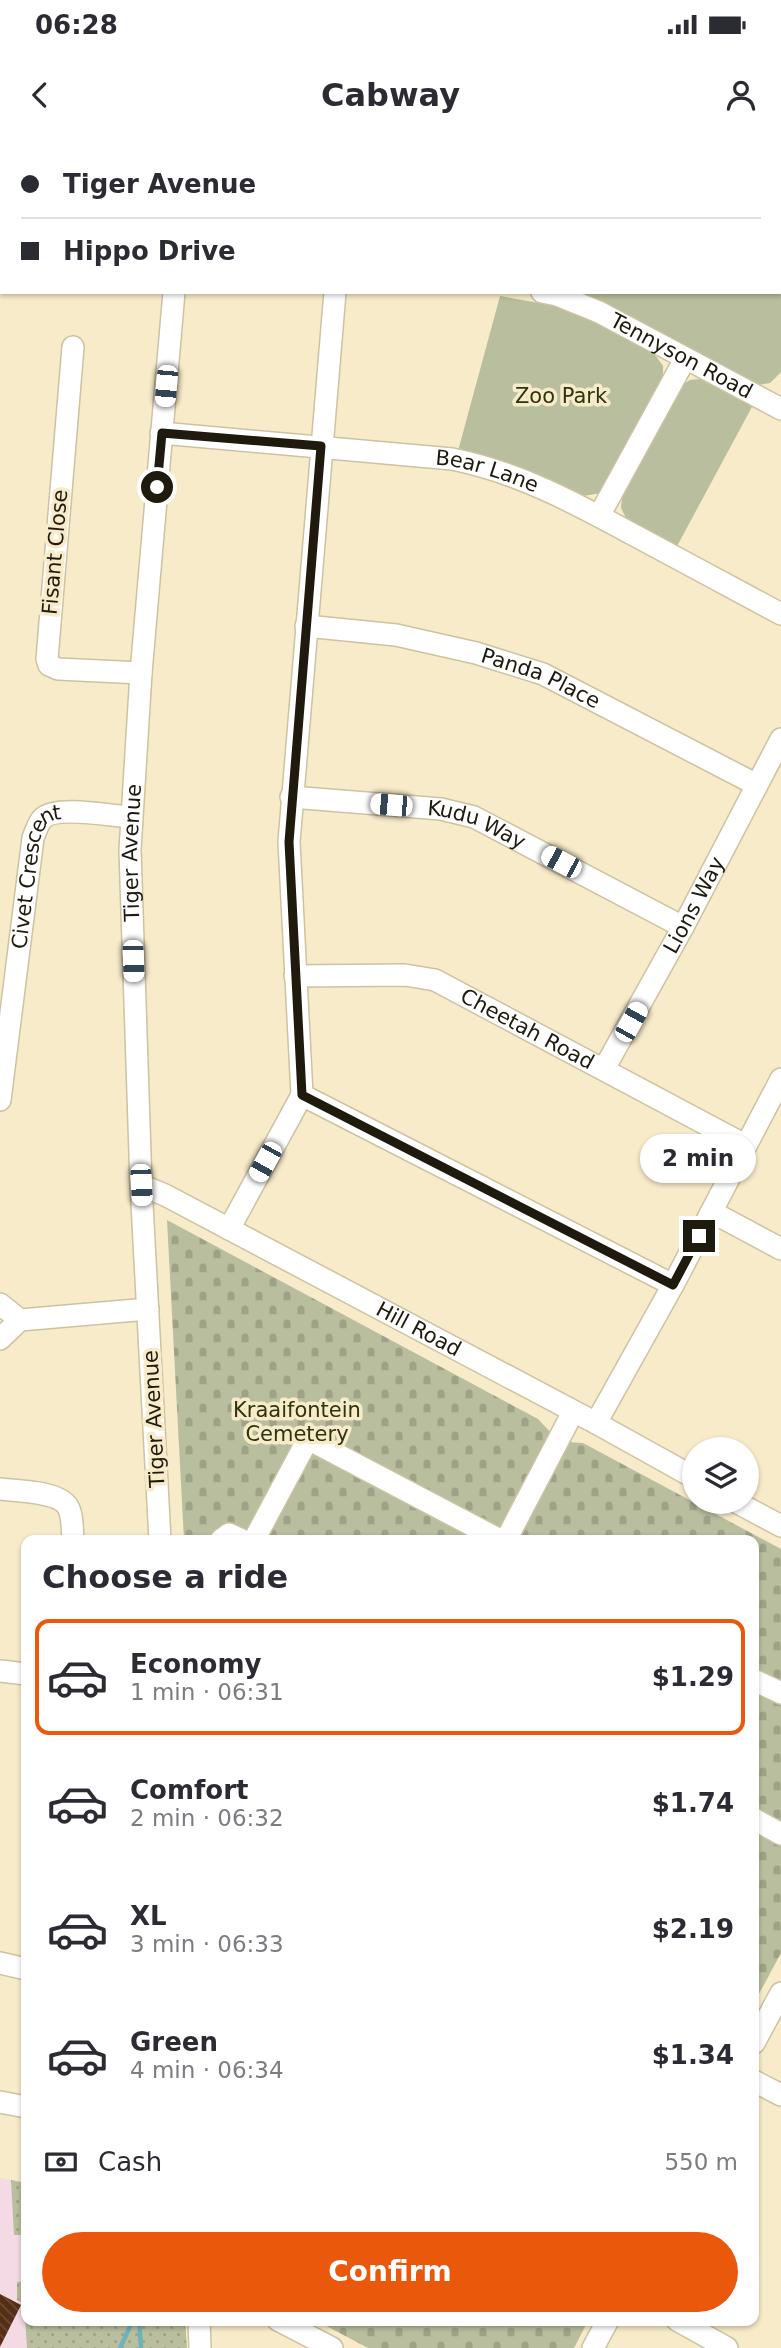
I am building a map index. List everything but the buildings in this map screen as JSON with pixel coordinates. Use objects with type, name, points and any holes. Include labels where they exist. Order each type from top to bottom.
[{"type":"street","name":"Tiger Avenue","points":[[160,1535],[141,1185],[130,850],[141,673],[174,294]]},
{"type":"street","points":[[229,1229],[302,1095],[289,842],[335,294]]},
{"type":"street","name":"Tennyson Road","points":[[552,294],[599,312],[640,332],[685,359],[779,402]]},
{"type":"street","name":"Fisant Close","points":[[73,347],[47,659],[49,665],[58,669],[141,673]]},
{"type":"street","points":[[599,516],[685,359]]},
{"type":"street","name":"Bear Lane","points":[[162,433],[452,459],[486,466],[524,479],[599,516],[781,614]]},
{"type":"street","name":"Panda Place","points":[[306,626],[396,635],[475,653],[543,674],[757,785]]},
{"type":"street","name":"Lions Way","points":[[604,1069],[781,740]]},
{"type":"street","name":"Kudu Way","points":[[291,797],[441,809],[467,814],[683,926]]},
{"type":"street","name":"Civet Crescent","points":[[0,1100],[33,838],[39,824],[44,817],[64,811],[131,817]]},
{"type":"street","name":"Cheetah Road","points":[[295,976],[405,975],[435,980],[745,1144]]},
{"type":"street","points":[[596,1423],[673,1285],[781,1079]]},
{"type":"street","points":[[302,1095],[673,1285]]},
{"type":"street","name":"Hill Road","points":[[141,1185],[165,1195],[682,1471]]},
{"type":"street","points":[[712,1212],[781,1249]]},
{"type":"street","points":[[0,1304],[20,1320]]},
{"type":"street","points":[[0,1339],[20,1320],[148,1309]]},
{"type":"street","points":[[509,1535],[573,1412]]},
{"type":"street","points":[[257,1535],[307,1439],[490,1535]]},
{"type":"street","points":[[0,1489],[44,1494],[61,1500],[70,1511],[72,1535]]},
{"type":"street","points":[[758,1514],[781,1526]]},
{"type":"street","points":[[0,1671],[21,1673]]},
{"type":"street","points":[[759,1682],[781,1693]]},
{"type":"street","points":[[759,1822],[781,1834]]},
{"type":"street","points":[[0,1963],[21,1968]]},
{"type":"street","points":[[759,2034],[781,1993]]},
{"type":"street","points":[[759,2084],[781,2095]]},
{"type":"street","points":[[0,2102],[21,2106]]},
{"type":"street","points":[[199,2326],[200,2348]]},
{"type":"street","points":[[290,2326],[332,2348]]},
{"type":"street","points":[[593,2348],[605,2326]]},
{"type":"street","points":[[688,2326],[727,2348]]},
{"type":"shaded area","points":[[0,2178],[21,2182],[21,2326],[28,2326],[34,2348],[0,2348]]},
{"type":"green space","points":[[583,294],[781,294],[781,372],[770,383],[758,385]]},
{"type":"green space","name":"Zoo Park","points":[[500,296],[567,308],[653,352],[663,366],[663,378],[601,493],[583,496],[458,451]]},
{"type":"green space","name":"Zoo Park","points":[[701,379],[753,405],[676,548],[627,520],[621,508],[622,498],[681,385],[690,380]]},
{"type":"green space","name":"Kraaifontein Cemetery","points":[[167,1220],[538,1419],[557,1437],[583,1443],[682,1496],[682,1514],[716,1514],[755,1535],[184,1535]]},
{"type":"green space","name":"Kraaifontein Cemetery","points":[[759,1537],[781,1549],[781,1953],[759,1994]]},
{"type":"green space","points":[[11,2180],[21,2182],[21,2235],[14,2235]]},
{"type":"green space","points":[[17,2282],[21,2282],[21,2302],[17,2300]]},
{"type":"green space","points":[[26,2326],[185,2326],[187,2348],[27,2348]]},
{"type":"green space","points":[[326,2326],[585,2326],[574,2348],[368,2348]]},
{"type":"waterway","points":[[120,2348],[130,2326]]},
{"type":"waterway","points":[[139,2326],[141,2348]]},
{"type":"route","points":[[157,487],[162,433],[321,446],[289,842],[302,1095],[673,1285],[699,1236]]}]
